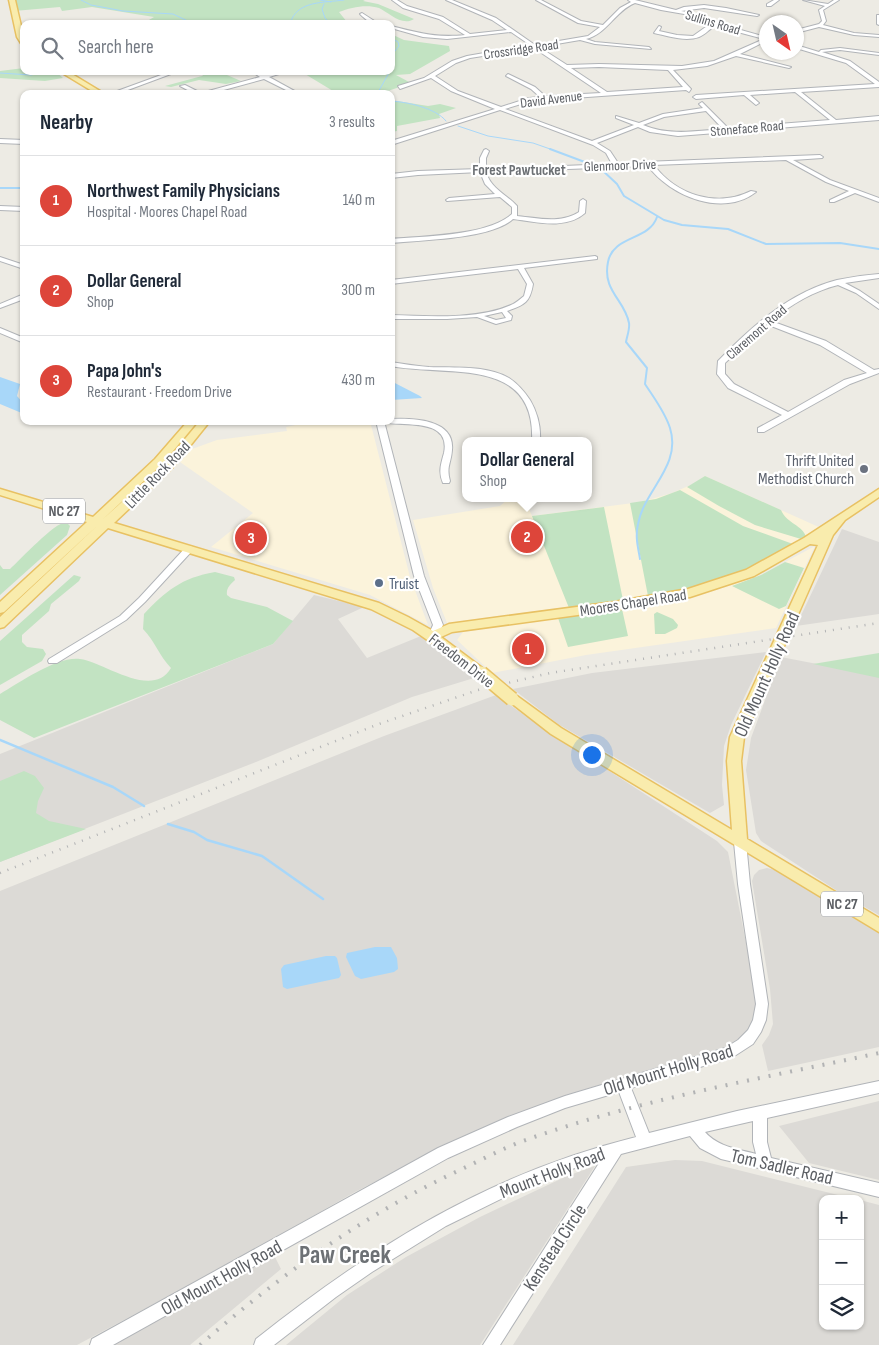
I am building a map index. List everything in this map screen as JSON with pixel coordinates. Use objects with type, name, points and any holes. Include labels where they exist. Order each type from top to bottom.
[{"type":"main road","points":[[12,0],[20,37]]},
{"type":"main road","points":[[69,75],[95,90]]},
{"type":"main road","name":"Little Rock Road","points":[[0,609],[159,461],[190,425]]},
{"type":"main road","name":"Little Rock Road","points":[[0,624],[169,465],[202,425]]},
{"type":"main road","name":"Freedom Drive","points":[[0,492],[362,601],[406,619],[433,636],[512,699],[556,731],[879,926]]},
{"type":"main road","points":[[840,520],[879,492]]},
{"type":"main road","name":"Moores Chapel Road","points":[[433,636],[449,628],[614,606],[696,591],[750,573],[840,520]]},
{"type":"main road","name":"Old Mount Holly Road","points":[[740,842],[734,761],[738,737],[824,542],[840,520]]},
{"type":"main road","points":[[808,540],[824,542]]},
{"type":"street","points":[[394,0],[405,7],[441,18],[470,36]]},
{"type":"street","points":[[448,0],[488,16],[605,93]]},
{"type":"street","points":[[538,0],[580,22],[603,26]]},
{"type":"street","points":[[769,5],[777,0]]},
{"type":"street","points":[[805,0],[829,5]]},
{"type":"street","points":[[820,26],[824,21],[821,10],[837,0]]},
{"type":"street","name":"Crossridge Road","points":[[400,87],[431,76],[464,58],[582,40],[595,34],[622,6],[632,1]]},
{"type":"street","name":"Sullins Road","points":[[632,1],[691,14],[715,24],[759,37]]},
{"type":"street","points":[[675,12],[689,5],[713,3],[757,16]]},
{"type":"street","points":[[362,14],[369,20]]},
{"type":"street","points":[[879,16],[879,24]]},
{"type":"street","points":[[659,27],[656,32],[693,36],[699,35],[708,26],[715,24]]},
{"type":"street","points":[[804,30],[820,26],[854,34],[879,36]]},
{"type":"street","points":[[395,28],[426,37],[447,38],[510,30]]},
{"type":"street","points":[[582,40],[649,48]]},
{"type":"street","points":[[566,67],[603,64],[669,68],[708,65],[759,42]]},
{"type":"street","points":[[804,48],[854,64],[879,85]]},
{"type":"street","points":[[819,52],[840,49],[879,54]]},
{"type":"street","points":[[735,54],[789,68]]},
{"type":"street","points":[[669,68],[727,130]]},
{"type":"street","points":[[123,90],[166,75]]},
{"type":"street","points":[[262,75],[290,90]]},
{"type":"street","points":[[216,90],[273,75]]},
{"type":"street","points":[[508,75],[533,88],[543,97]]},
{"type":"street","points":[[431,76],[440,80],[453,91],[592,143],[608,152],[616,165]]},
{"type":"street","points":[[129,82],[137,85]]},
{"type":"street","points":[[696,97],[879,85]]},
{"type":"street","points":[[183,86],[192,90]]},
{"type":"street","name":"David Avenue","points":[[395,142],[526,100],[543,97],[687,88]]},
{"type":"street","points":[[796,90],[834,121]]},
{"type":"street","points":[[746,94],[756,103]]},
{"type":"street","points":[[592,143],[671,113],[707,109]]},
{"type":"street","name":"Stoneface Road","points":[[618,117],[655,131],[672,134],[879,118]]},
{"type":"street","points":[[0,141],[20,142]]},
{"type":"street","points":[[395,142],[408,146]]},
{"type":"street","points":[[486,151],[482,162],[487,184],[514,207],[514,216]]},
{"type":"street","name":"Glenmoor Drive","points":[[395,176],[820,157]]},
{"type":"street","points":[[786,158],[816,176],[879,200]]},
{"type":"street","points":[[650,164],[656,175],[662,180],[704,200],[735,201],[753,192]]},
{"type":"street","points":[[832,202],[854,191]]},
{"type":"street","points":[[449,200],[500,195]]},
{"type":"street","points":[[395,241],[489,230],[504,224],[514,216],[550,221],[568,220],[582,213],[583,201]]},
{"type":"street","points":[[0,208],[20,209]]},
{"type":"street","points":[[395,282],[595,258]]},
{"type":"street","points":[[0,259],[20,266]]},
{"type":"street","points":[[395,317],[476,315],[496,322],[504,321],[509,319],[509,316],[504,311],[520,302],[530,292],[530,284],[520,267]]},
{"type":"street","name":"Claremont Road","points":[[788,415],[731,386],[724,380],[720,372],[721,363],[765,320],[798,298],[838,282],[879,276]]},
{"type":"street","points":[[838,282],[858,292],[879,307]]},
{"type":"street","points":[[0,306],[20,298]]},
{"type":"street","points":[[765,320],[823,343],[875,371]]},
{"type":"street","points":[[0,330],[20,339]]},
{"type":"street","points":[[395,365],[416,369],[486,373],[505,378],[524,393],[535,424],[536,437]]},
{"type":"street","points":[[761,430],[838,386],[875,371]]},
{"type":"street","points":[[395,421],[427,423],[446,436],[449,446],[444,470],[446,481]]},
{"type":"street","points":[[381,425],[419,576],[438,626],[433,636]]},
{"type":"street","points":[[53,661],[123,618],[189,549]]},
{"type":"street","name":"Old Mount Holly Road","points":[[98,1345],[443,1153],[513,1122],[623,1084],[728,1053],[744,1045],[755,1032],[761,1020],[762,1004],[740,842]]},
{"type":"street","points":[[623,1084],[645,1141]]},
{"type":"street","name":"Mount Holly Road","points":[[262,1345],[304,1310],[405,1241],[463,1208],[530,1177],[645,1141],[760,1112],[879,1087]]},
{"type":"street","points":[[760,1112],[760,1142],[766,1164]]},
{"type":"street","name":"Tom Sadler Road","points":[[692,1129],[710,1147],[721,1152],[879,1190]]},
{"type":"street","name":"Kenstead Circle","points":[[491,1345],[616,1149]]},
{"type":"shaded area","points":[[296,425],[371,425],[410,577],[428,625],[370,595],[211,547],[253,513],[180,462],[192,449],[217,440],[287,431],[286,427]]},
{"type":"shaded area","points":[[705,476],[821,528],[775,555],[648,596],[447,623],[433,588],[413,520],[500,506],[504,502],[526,502],[532,516],[641,502],[672,493],[693,484]]},
{"type":"shaded area","points":[[842,529],[879,542],[879,614],[796,626]]},
{"type":"shaded area","points":[[815,546],[776,628],[586,655],[492,673],[457,640],[463,632],[694,597],[761,575]]},
{"type":"shaded area","points":[[314,595],[364,607],[338,619],[367,658],[421,636],[474,678],[412,697],[256,762],[0,862],[0,754],[273,644]]},
{"type":"shaded area","points":[[766,652],[731,725],[724,746],[722,785],[724,805],[710,813],[558,724],[513,689],[592,673]]},
{"type":"shaded area","points":[[781,657],[879,676],[879,915],[842,894],[761,841],[756,833],[746,770],[751,738]]},
{"type":"shaded area","points":[[496,695],[537,724],[717,841],[728,852],[758,1003],[753,1022],[743,1036],[727,1046],[583,1090],[511,1116],[460,1138],[353,1193],[242,1257],[77,1345],[0,1345],[0,891],[384,736]]},
{"type":"shaded area","points":[[767,868],[775,870],[879,933],[879,1047],[768,1071],[762,1045],[769,1035],[773,1024],[770,989],[752,881],[754,875],[759,870]]},
{"type":"shaded area","points":[[879,1101],[879,1180],[809,1163],[779,1126]]},
{"type":"shaded area","points":[[675,1160],[702,1161],[838,1195],[819,1195],[819,1330],[864,1330],[864,1201],[879,1205],[879,1345],[513,1345],[626,1167]]},
{"type":"shaded area","points":[[595,1166],[480,1345],[286,1345],[347,1295],[406,1257],[480,1217],[567,1176]]},
{"type":"shaded area","points":[[274,1255],[281,1269],[190,1345],[111,1345]]},
{"type":"green space","points":[[12,0],[365,0],[363,1],[378,4],[414,19],[409,21],[400,20],[379,8],[364,6],[339,12],[345,20],[149,20],[154,17],[92,7],[62,11],[60,7],[14,11]]},
{"type":"green space","points":[[395,36],[404,40],[449,46],[450,51],[410,74],[396,75],[411,83],[391,90],[331,90],[307,75],[395,75]]},
{"type":"green space","points":[[20,68],[20,75],[60,75],[63,78],[45,81],[0,78],[0,71]]},
{"type":"green space","points":[[227,75],[241,81],[226,84],[199,80],[171,87],[165,86],[202,76]]},
{"type":"green space","points":[[395,101],[428,106],[440,104],[456,108],[439,114],[440,118],[397,126],[397,131],[395,131]]},
{"type":"green space","points":[[705,476],[781,510],[787,518],[802,530],[806,537],[801,539],[755,525],[687,487]]},
{"type":"green space","points":[[680,490],[743,526],[793,544],[744,571],[692,589],[648,596],[630,503],[656,499]]},
{"type":"green space","points":[[604,507],[623,600],[569,608],[532,516]]},
{"type":"green space","points":[[66,522],[70,526],[67,535],[0,595],[0,565],[3,569],[10,569],[54,528]]},
{"type":"green space","points":[[785,562],[804,568],[786,606],[779,609],[732,586],[761,575]]},
{"type":"green space","points":[[215,572],[234,577],[235,580],[227,590],[227,595],[231,598],[267,607],[293,621],[273,644],[34,738],[0,720],[0,694],[38,671],[71,659],[90,662],[127,677],[140,680],[152,681],[163,677],[171,668],[143,629],[144,614],[167,592],[183,582]]},
{"type":"green space","points":[[74,575],[81,577],[79,581],[51,604],[49,611],[22,635],[22,642],[27,647],[43,649],[46,654],[42,661],[0,685],[0,641]]},
{"type":"green space","points":[[622,609],[628,636],[568,647],[558,618]]},
{"type":"green space","points":[[657,612],[673,619],[678,625],[677,628],[665,634],[655,634],[654,614]]},
{"type":"green space","points":[[879,653],[879,678],[813,664]]},
{"type":"green space","points":[[24,771],[35,776],[44,788],[38,801],[36,813],[49,821],[86,829],[0,862],[0,781]]},
{"type":"water","points":[[0,377],[20,384],[17,396],[20,399],[20,412],[0,404]]},
{"type":"water","points":[[395,383],[420,396],[422,398],[395,400]]},
{"type":"water","points":[[375,947],[391,947],[397,958],[398,969],[394,972],[361,979],[355,976],[346,957],[347,953]]},
{"type":"water","points":[[326,956],[335,956],[337,958],[341,975],[339,978],[287,989],[283,987],[281,969],[284,965]]},
{"type":"waterway","points":[[81,0],[91,5],[123,11],[173,14],[186,20]]},
{"type":"waterway","name":"Paw Creek","points":[[320,0],[330,2]]},
{"type":"waterway","name":"Paw Creek","points":[[330,2],[344,0]]},
{"type":"waterway","name":"Paw Creek","points":[[292,20],[293,16],[304,7],[330,2]]},
{"type":"waterway","points":[[324,4],[322,9],[327,20]]},
{"type":"waterway","points":[[395,40],[399,46],[395,51]]},
{"type":"waterway","name":"Paw Creek","points":[[0,73],[20,74]]},
{"type":"waterway","points":[[379,90],[388,75]]},
{"type":"waterway","points":[[395,102],[413,104],[428,109],[446,121]]},
{"type":"waterway","points":[[458,126],[488,136],[533,143],[553,150]]},
{"type":"waterway","points":[[550,149],[590,164]]},
{"type":"waterway","points":[[601,169],[617,184],[624,196],[664,220],[682,225],[728,229],[766,244],[840,243],[879,249]]},
{"type":"waterway","points":[[0,188],[20,188]]},
{"type":"waterway","points":[[640,559],[637,538],[638,524],[647,500],[667,466],[672,442],[670,428],[665,416],[645,384],[647,368],[626,342],[629,330],[627,315],[611,288],[607,272],[611,253],[624,242],[647,230],[653,225],[657,217]]},
{"type":"waterway","points":[[0,740],[113,787],[144,806]]},
{"type":"waterway","points":[[168,824],[194,832],[207,840],[262,856],[323,899]]},
{"type":"railway","points":[[0,873],[379,724],[478,690],[550,673],[879,623]]},
{"type":"railway","points":[[200,1345],[292,1270],[358,1226],[426,1187],[513,1145],[564,1127],[653,1102],[879,1053]]},
{"type":"place","name":"Thrift United Methodist Church","points":[[864,469]]},
{"type":"place","name":"Dollar General","points":[[527,537]]},
{"type":"place","name":"Papa John's","points":[[251,538]]},
{"type":"place","name":"Truist","points":[[379,583]]},
{"type":"place","name":"Northwest Family Physicians","points":[[528,649]]},
{"type":"district","name":"Forest Pawtucket","points":[[519,170]]},
{"type":"district","name":"Paw Creek","points":[[345,1254]]}]
